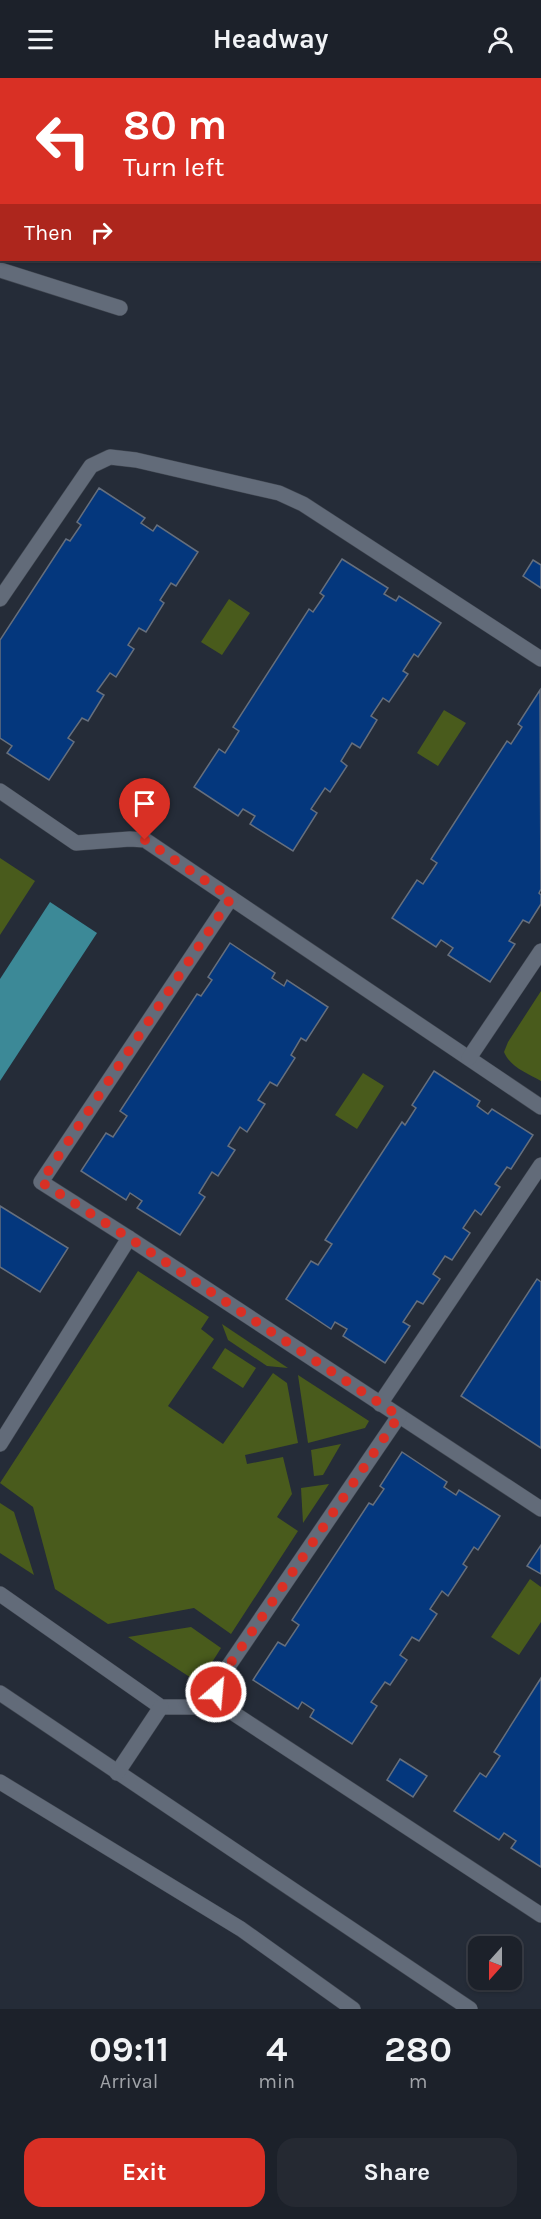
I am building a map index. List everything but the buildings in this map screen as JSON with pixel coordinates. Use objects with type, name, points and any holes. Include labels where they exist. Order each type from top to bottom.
[{"type":"street","points":[[0,270],[120,308]]},
{"type":"street","points":[[0,599],[92,466],[110,457],[136,460],[279,494],[303,504],[541,658]]},
{"type":"street","points":[[0,791],[76,843],[130,838],[145,840],[541,1107]]},
{"type":"street","points":[[231,898],[41,1182],[541,1509]]},
{"type":"street","points":[[469,1058],[541,951]]},
{"type":"street","points":[[380,1404],[541,1165]]},
{"type":"street","points":[[0,1444],[129,1238]]},
{"type":"street","points":[[399,1416],[219,1680],[216,1692],[224,1707],[541,1915]]},
{"type":"street","points":[[0,1594],[160,1707],[224,1707]]},
{"type":"street","points":[[0,1693],[470,2009]]},
{"type":"street","points":[[117,1773],[160,1707]]},
{"type":"street","points":[[0,1782],[241,1929],[353,2009]]},
{"type":"green space","points":[[229,599],[250,613],[222,655],[201,642]]},
{"type":"green space","points":[[444,710],[466,723],[438,766],[417,753]]},
{"type":"green space","points":[[0,858],[35,881],[0,935]]},
{"type":"green space","points":[[541,991],[541,1081],[515,1066],[504,1052]]},
{"type":"green space","points":[[363,1073],[384,1086],[357,1129],[335,1115]]},
{"type":"green space","points":[[138,1271],[209,1317],[201,1329],[214,1339],[168,1406],[223,1444],[273,1373],[287,1383],[298,1443],[245,1455],[247,1464],[283,1457],[292,1494],[277,1517],[298,1531],[231,1634],[194,1608],[108,1624],[55,1589],[33,1507],[0,1483]]},
{"type":"green space","points":[[222,1324],[288,1368],[267,1366],[228,1340]]},
{"type":"green space","points":[[225,1348],[256,1368],[243,1388],[212,1368]]},
{"type":"green space","points":[[298,1375],[369,1421],[365,1428],[308,1443]]},
{"type":"green space","points":[[341,1444],[323,1475],[314,1476],[311,1450]]},
{"type":"green space","points":[[329,1484],[303,1523],[301,1488]]},
{"type":"green space","points":[[0,1503],[14,1512],[34,1575],[0,1553]]},
{"type":"green space","points":[[530,1579],[541,1587],[541,1622],[519,1655],[491,1637]]},
{"type":"green space","points":[[191,1627],[221,1648],[199,1683],[128,1637]]},
{"type":"water","points":[[50,902],[97,933],[0,1081],[0,979]]},
{"type":"route","points":[[145,840],[231,898],[41,1182],[399,1416],[219,1680],[216,1692]]}]
